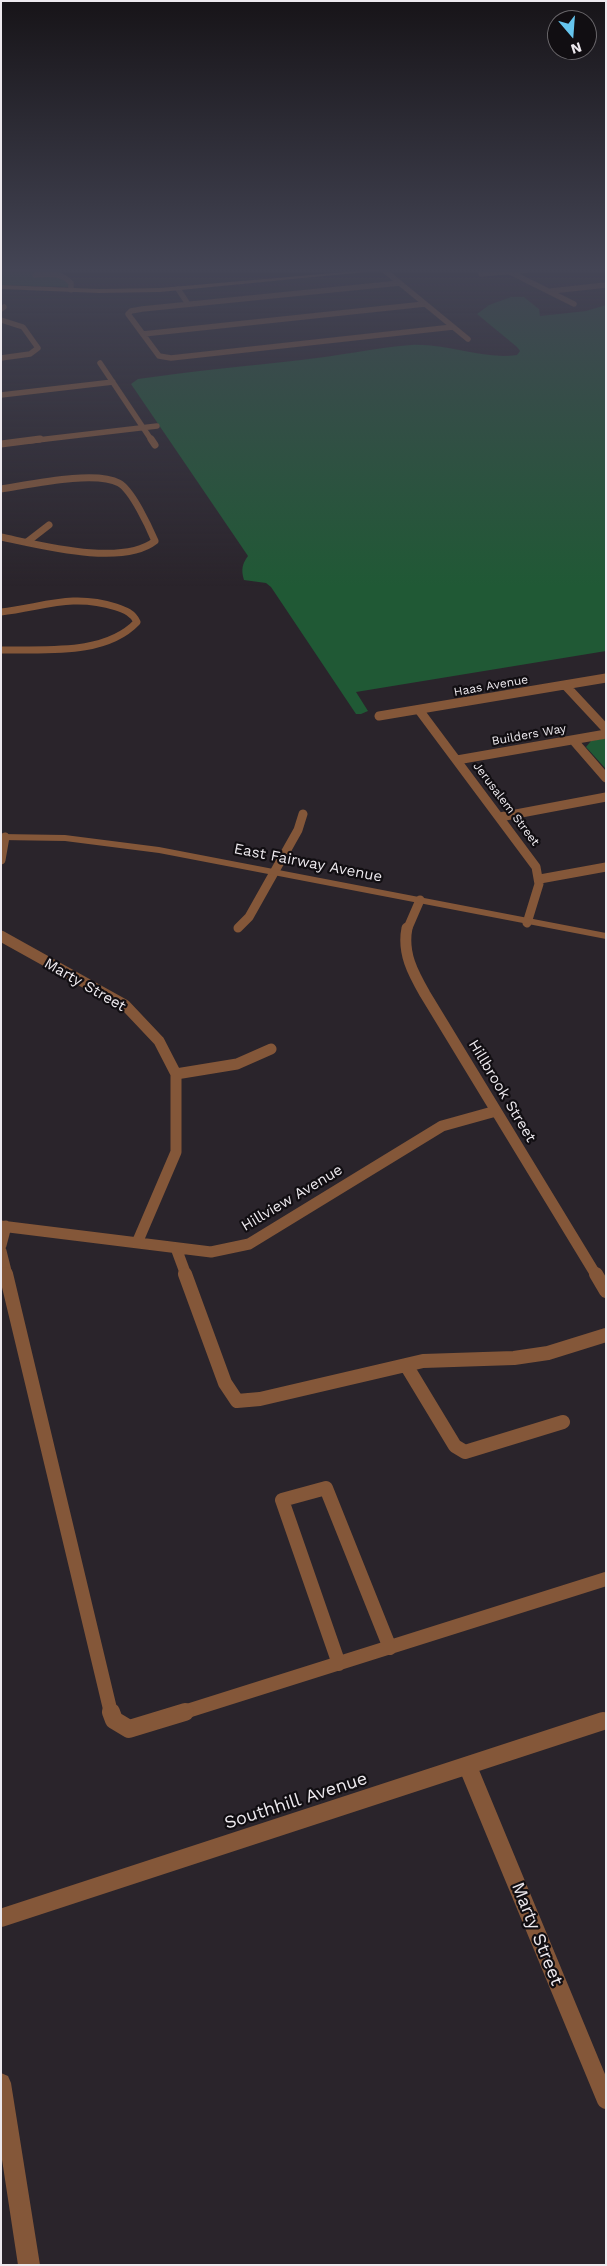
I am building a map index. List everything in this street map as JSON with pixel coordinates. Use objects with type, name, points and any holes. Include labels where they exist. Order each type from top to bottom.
[{"type":"street","points":[[109,376],[155,445]]},
{"type":"street","points":[[1,395],[113,382]]},
{"type":"street","points":[[1,444],[157,426]]},
{"type":"street","points":[[1,489],[91,478],[114,481],[124,488],[155,541],[152,546],[138,552],[125,553],[27,542],[1,537]]},
{"type":"street","points":[[27,542],[49,525]]},
{"type":"street","points":[[1,612],[79,598],[97,600],[127,611],[136,617],[137,622],[130,632],[113,640],[53,648],[1,650]]},
{"type":"street","name":"Haas Avenue","points":[[379,716],[606,678]]},
{"type":"street","points":[[565,685],[606,729]]},
{"type":"street","name":"Jerusalem Street","points":[[419,710],[534,863],[540,879]]},
{"type":"street","name":"Builders Way","points":[[457,760],[606,734]]},
{"type":"street","points":[[573,740],[606,778]]},
{"type":"street","points":[[500,817],[606,797]]},
{"type":"street","points":[[238,928],[250,917],[298,830],[303,814]]},
{"type":"street","points":[[1,860],[3,837]]},
{"type":"street","name":"East Fairway Avenue","points":[[3,837],[72,838],[188,854],[527,923],[606,936]]},
{"type":"street","points":[[527,923],[540,879],[606,867]]},
{"type":"street","name":"Hillbrook Street","points":[[420,900],[406,928],[407,961],[425,994],[606,1291]]},
{"type":"street","name":"Marty Street","points":[[1,936],[5,940],[125,1005],[159,1041],[176,1074],[176,1152],[137,1243]]},
{"type":"street","points":[[176,1074],[237,1064],[270,1049]]},
{"type":"street","name":"Hillview Avenue","points":[[4,1226],[211,1252],[249,1244],[442,1126],[496,1111]]},
{"type":"street","points":[[1,1245],[4,1226]]},
{"type":"street","points":[[176,1248],[225,1383],[237,1401],[260,1399],[423,1361],[514,1358],[548,1353],[606,1335]]},
{"type":"street","points":[[1,1251],[109,1707],[114,1720],[129,1729],[606,1579]]},
{"type":"street","points":[[406,1365],[455,1446],[465,1452],[563,1422]]},
{"type":"street","points":[[339,1664],[282,1500],[326,1488],[390,1648]]},
{"type":"street","name":"Southhill Avenue","points":[[1,1918],[468,1767],[602,1721]]},
{"type":"street","name":"Marty Street","points":[[468,1767],[606,2100]]},
{"type":"street","points":[[1,2083],[29,2265]]},
{"type":"green space","points":[[159,376],[606,376],[606,651],[356,692],[368,711],[356,714],[271,587],[266,583],[244,580],[243,567],[248,556],[131,384],[138,379]]},
{"type":"green space","points":[[606,738],[606,769],[586,747],[591,741]]}]
